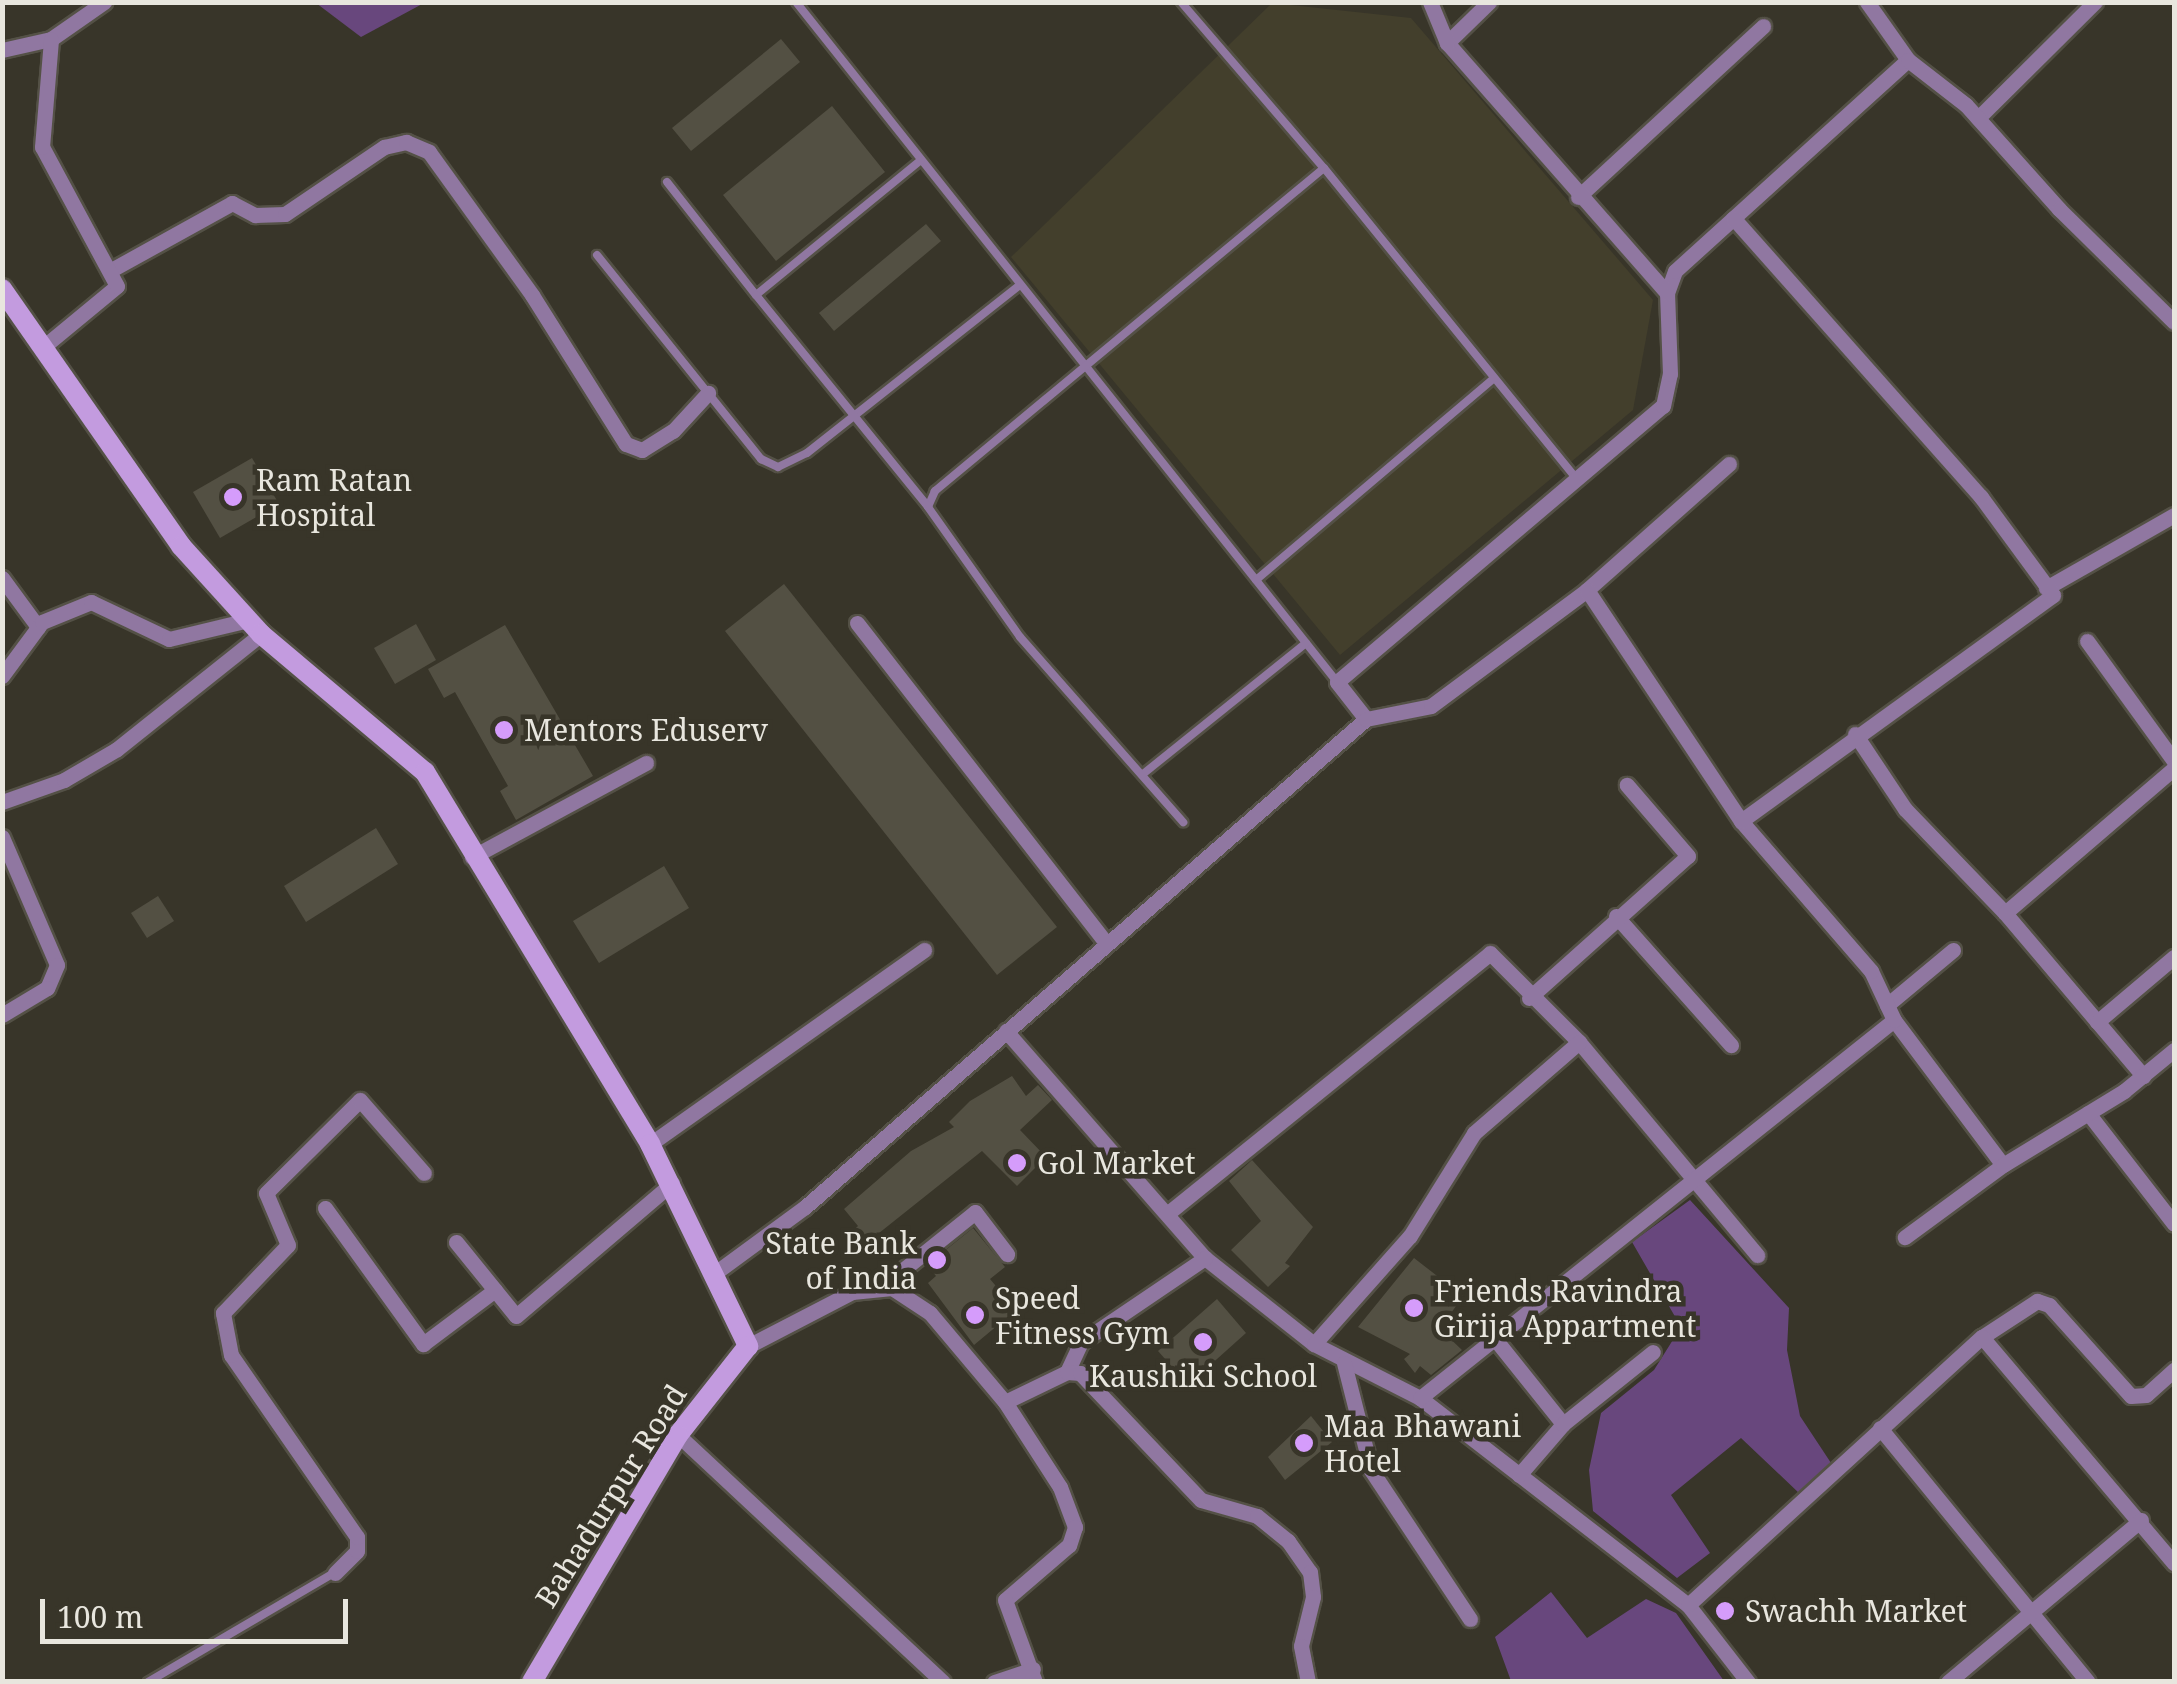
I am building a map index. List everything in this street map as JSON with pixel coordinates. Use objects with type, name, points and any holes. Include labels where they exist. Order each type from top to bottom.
[{"type":"street","points":[[2,50],[51,39],[104,2]]},
{"type":"street","points":[[1430,2],[1447,43],[1578,196],[1667,292]]},
{"type":"street","points":[[1447,43],[1489,2]]},
{"type":"street","points":[[1867,2],[1908,60],[1978,118],[2174,322]]},
{"type":"street","points":[[1978,118],[2095,2]]},
{"type":"street","points":[[1578,196],[1763,26]]},
{"type":"street","points":[[42,348],[112,296],[113,268],[42,148],[51,39]]},
{"type":"street","points":[[1366,719],[1337,682],[1662,406],[1670,374],[1667,292],[1675,271],[1908,60]]},
{"type":"street","points":[[113,268],[232,203],[255,215],[285,214],[384,147],[406,142],[429,152],[532,295],[626,444],[642,450],[672,431],[708,393]]},
{"type":"street","points":[[1733,218],[1981,497],[2053,595],[1855,734],[1741,821]]},
{"type":"street","points":[[2,290],[147,502],[255,627],[426,772],[472,857],[672,1183],[748,1346],[852,1292],[878,1290],[913,1297],[1005,1402],[1060,1487],[1075,1527],[1069,1545],[1006,1600],[1034,1675],[994,1682]]},
{"type":"street","points":[[715,1272],[805,1207],[1366,719],[1431,706],[1587,590],[1730,464]]},
{"type":"street","points":[[2046,588],[2174,515]]},
{"type":"street","points":[[2,578],[38,627]]},
{"type":"street","points":[[1587,590],[1741,821],[1871,971],[1891,1013],[2003,1165]]},
{"type":"street","points":[[2,676],[38,627],[91,602],[169,638],[255,627]]},
{"type":"street","points":[[857,623],[1107,944]]},
{"type":"street","points":[[2,802],[64,780],[117,749],[255,627]]},
{"type":"street","points":[[2005,912],[2174,764],[2087,642]]},
{"type":"street","points":[[1855,734],[1905,809],[2005,912],[2143,1076]]},
{"type":"street","points":[[472,857],[646,763]]},
{"type":"street","points":[[1529,998],[1616,916],[1688,856],[1626,785]]},
{"type":"street","points":[[2,837],[57,965],[48,988],[2,1015]]},
{"type":"street","points":[[1616,916],[1730,1045]]},
{"type":"street","points":[[650,1144],[924,950]]},
{"type":"street","points":[[1420,1398],[1696,1179],[1891,1013],[1953,950]]},
{"type":"street","points":[[1167,1214],[1490,954],[1529,998],[1579,1042],[1757,1254]]},
{"type":"street","points":[[2098,1022],[2174,958]]},
{"type":"street","points":[[1006,1031],[1205,1258],[1314,1344],[1344,1363],[1420,1398],[1688,1606],[1748,1682]]},
{"type":"street","points":[[1314,1344],[1410,1236],[1474,1132],[1579,1042]]},
{"type":"street","points":[[1905,1237],[2003,1165],[2143,1076],[2174,1050]]},
{"type":"street","points":[[335,1573],[357,1550],[357,1537],[230,1355],[223,1313],[288,1244],[266,1194],[360,1100],[424,1172]]},
{"type":"street","points":[[2088,1114],[2174,1224]]},
{"type":"street","points":[[456,1242],[516,1316],[672,1183]]},
{"type":"street","points":[[325,1208],[423,1344],[495,1290]]},
{"type":"street","points":[[878,1290],[974,1212],[1008,1254]]},
{"type":"street","points":[[1005,1402],[1067,1372],[1076,1348],[1098,1329],[1205,1258]]},
{"type":"street","points":[[1688,1606],[1982,1336],[2036,1302],[2050,1306],[2130,1396],[2146,1395],[2174,1370]]},
{"type":"street","points":[[1982,1336],[2174,1563]]},
{"type":"street","points":[[1495,1339],[1563,1424]]},
{"type":"street","name":"Bahadurpur Road","points":[[532,1682],[678,1436],[748,1346]]},
{"type":"street","points":[[1519,1475],[1563,1424],[1653,1352]]},
{"type":"street","points":[[1344,1363],[1371,1470],[1470,1619]]},
{"type":"street","points":[[1067,1372],[1094,1384],[1202,1500],[1257,1516],[1288,1541],[1310,1572],[1313,1597],[1301,1646],[1308,1682]]},
{"type":"street","points":[[1880,1428],[2088,1682]]},
{"type":"street","points":[[678,1436],[944,1682]]},
{"type":"street","points":[[1948,1682],[2141,1520]]},
{"type":"lane","points":[[796,2],[1337,682]]},
{"type":"lane","points":[[1182,2],[1324,168],[1576,479]]},
{"type":"lane","points":[[756,295],[920,161]]},
{"type":"lane","points":[[928,507],[935,491],[1324,168]]},
{"type":"lane","points":[[667,182],[928,507],[1020,637],[1183,822]]},
{"type":"lane","points":[[597,255],[762,459],[778,468],[852,417],[1020,285]]},
{"type":"lane","points":[[1256,580],[1494,378]]},
{"type":"lane","points":[[1143,774],[1306,643]]},
{"type":"lane","points":[[148,1682],[335,1573]]},
{"type":"shaded area","points":[[316,3],[424,3],[361,37]]},
{"type":"shaded area","points":[[1272,3],[1411,18],[1653,300],[1633,410],[1340,655],[1011,257]]},
{"type":"shaded area","points":[[1690,1200],[1789,1308],[1787,1350],[1800,1416],[1833,1466],[1800,1494],[1741,1438],[1671,1495],[1710,1553],[1677,1578],[1593,1511],[1589,1470],[1601,1413],[1654,1370],[1681,1327],[1632,1242]]},
{"type":"shaded area","points":[[1551,1592],[1587,1638],[1646,1599],[1676,1613],[1724,1681],[1511,1681],[1495,1637]]},
{"type":"building","points":[[781,39],[800,62],[691,151],[672,128]]},
{"type":"building","points":[[832,106],[885,172],[776,261],[723,195]]},
{"type":"building","points":[[926,224],[941,241],[834,331],[819,313]]},
{"type":"building","points":[[252,458],[279,504],[220,538],[193,492]]},
{"type":"building","points":[[784,584],[1057,927],[997,975],[725,631]]},
{"type":"building","points":[[416,624],[436,660],[395,684],[374,648]]},
{"type":"building","points":[[505,625],[593,776],[516,820],[500,791],[508,786],[455,692],[444,698],[428,669]]},
{"type":"building","points":[[376,828],[398,864],[306,922],[284,886]]},
{"type":"building","points":[[664,866],[689,908],[599,963],[573,921]]},
{"type":"building","points":[[158,896],[174,921],[147,938],[131,913]]},
{"type":"building","name":"Gol Market","points":[[1012,1076],[1026,1096],[1038,1085],[1052,1100],[1020,1130],[1046,1157],[1017,1186],[982,1151],[859,1249],[847,1236],[858,1226],[844,1209],[911,1151],[954,1127],[949,1122],[970,1101]]},
{"type":"building","points":[[1252,1160],[1313,1227],[1285,1263],[1290,1266],[1268,1287],[1231,1250],[1261,1221],[1229,1181]]},
{"type":"building","points":[[973,1228],[1005,1267],[990,1279],[1016,1310],[974,1345],[928,1283],[936,1276],[927,1265]]},
{"type":"building","name":"Friends Ravindra Girija Appartment","points":[[1414,1258],[1463,1296],[1440,1329],[1462,1350],[1431,1375],[1420,1366],[1415,1373],[1404,1359],[1410,1354],[1358,1327]]},
{"type":"building","name":"Kaushiki School","points":[[1217,1299],[1246,1333],[1188,1385],[1158,1351]]},
{"type":"building","points":[[1311,1416],[1332,1442],[1285,1480],[1268,1457]]},
{"type":"place","name":"Ram Ratan Hospital","points":[[233,497]]},
{"type":"place","name":"Mentors Eduserv","points":[[504,730]]},
{"type":"place","name":"Gol Market","points":[[1017,1163]]},
{"type":"place","name":"State Bank of India","points":[[937,1260]]},
{"type":"place","name":"Friends Ravindra Girija Appartment","points":[[1414,1308]]},
{"type":"place","name":"Speed Fitness Gym","points":[[975,1315]]},
{"type":"place","name":"Kaushiki School","points":[[1203,1342]]},
{"type":"place","name":"Maa Bhawani Hotel","points":[[1304,1443]]},
{"type":"place","name":"Swachh Market","points":[[1725,1611]]}]
